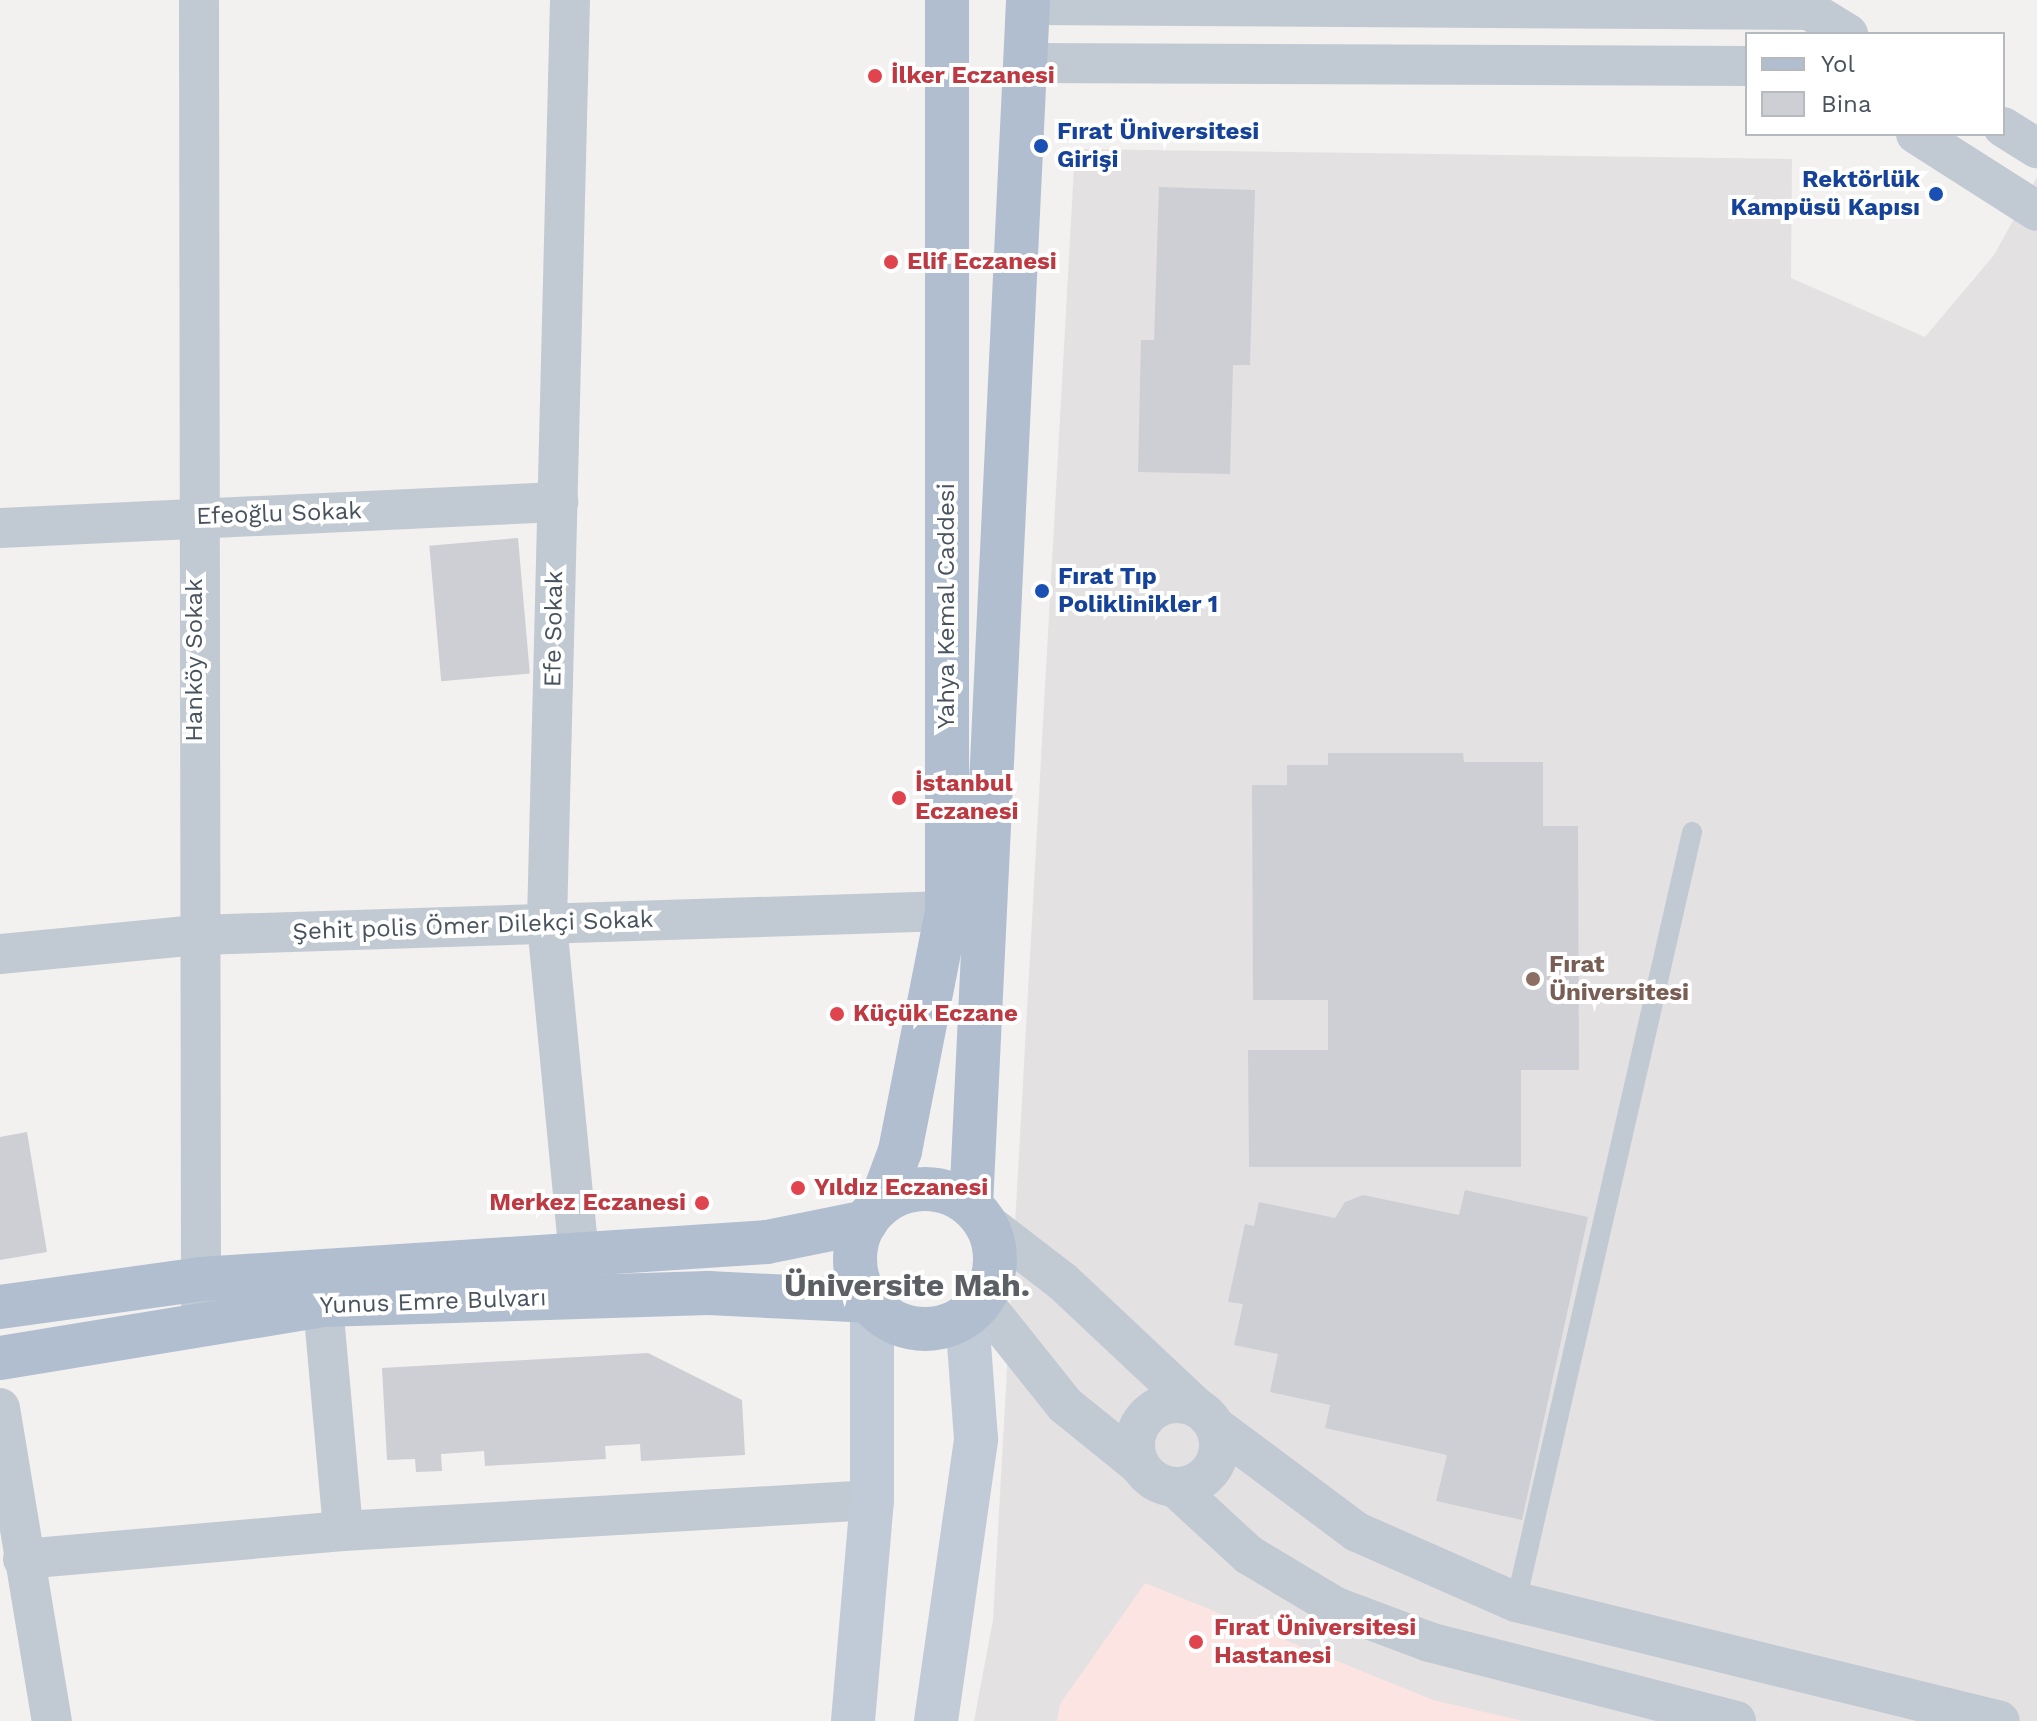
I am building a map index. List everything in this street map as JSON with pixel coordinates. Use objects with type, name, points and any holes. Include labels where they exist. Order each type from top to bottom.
[{"type":"main road","name":"Yahya Kemal Caddesi","points":[[873,1213],[900,1151],[947,911],[947,0]]},
{"type":"main road","name":"Yahya Kemal Caddesi","points":[[978,1214],[1028,63],[1028,2]]},
{"type":"main road","points":[[853,1721],[872,1500],[871,1304],[855,1265],[873,1213],[935,1189],[978,1214],[996,1262],[975,1309],[976,1439],[936,1721]]},
{"type":"main road","name":"Yunus Emre Bulvarı","points":[[0,1307],[201,1299],[579,1257],[767,1242],[873,1213]]},
{"type":"main road","name":"Yunus Emre Bulvarı","points":[[0,1358],[201,1299],[323,1305],[708,1293],[871,1304]]},
{"type":"main road","points":[[871,1304],[908,1328],[929,1330],[975,1309]]},
{"type":"street","name":"Hanköy Sokak","points":[[199,0],[195,518],[201,1299]]},
{"type":"street","name":"Efe Sokak","points":[[570,0],[547,924],[579,1257]]},
{"type":"street","points":[[1028,2],[1809,10],[1845,32]]},
{"type":"street","points":[[1028,63],[1745,66]]},
{"type":"street","points":[[2005,128],[2037,148]]},
{"type":"street","points":[[1919,136],[2037,211]]},
{"type":"street","name":"Efeoğlu Sokak","points":[[0,528],[558,502]]},
{"type":"street","name":"Şehit polis Ömer Dilekçi Sokak","points":[[0,954],[197,935],[947,911]]},
{"type":"street","points":[[978,1214],[1062,1281],[1206,1417],[1357,1532],[1516,1602],[2000,1721]]},
{"type":"street","points":[[323,1305],[343,1531]]},
{"type":"street","points":[[975,1309],[1065,1405],[1139,1465],[1175,1487],[1249,1555],[1336,1607],[1501,1661],[1736,1721]]},
{"type":"street","points":[[1139,1465],[1141,1421],[1166,1403],[1206,1417]]},
{"type":"street","points":[[0,1408],[52,1721]]},
{"type":"street","points":[[1175,1487],[1212,1469],[1206,1417]]},
{"type":"street","points":[[23,1559],[343,1531],[872,1500]]},
{"type":"street","points":[[1501,1661],[1516,1602]]},
{"type":"lane","points":[[1516,1602],[1692,832]]},
{"type":"shaded area","name":"Fırat Üniversitesi","points":[[1075,149],[1792,159],[1791,278],[1925,337],[1994,255],[2037,177],[2037,1721],[974,1721],[993,1620]]},
{"type":"shaded area","name":"Fırat Üniversitesi Hastanesi","points":[[1145,1583],[1433,1700],[1523,1721],[1057,1721],[1060,1704]]},
{"type":"building","points":[[1159,187],[1255,190],[1250,365],[1233,365],[1230,474],[1138,472],[1141,340],[1154,340]]},
{"type":"building","points":[[518,538],[530,673],[441,681],[429,546]]},
{"type":"building","points":[[1328,753],[1463,753],[1464,762],[1543,762],[1543,826],[1578,826],[1579,1070],[1521,1070],[1521,1167],[1249,1167],[1248,1050],[1328,1050],[1328,1000],[1253,1000],[1252,785],[1287,785],[1287,765],[1328,765]]},
{"type":"building","points":[[27,1132],[47,1252],[0,1260],[0,1137]]},
{"type":"building","points":[[1465,1190],[1588,1217],[1522,1520],[1436,1501],[1447,1455],[1325,1428],[1330,1405],[1270,1392],[1278,1354],[1234,1345],[1243,1304],[1228,1302],[1245,1224],[1254,1226],[1259,1202],[1335,1218],[1345,1202],[1363,1195],[1459,1215]]},
{"type":"building","points":[[648,1353],[742,1400],[745,1455],[641,1461],[640,1444],[605,1446],[606,1459],[485,1466],[484,1451],[441,1454],[442,1471],[416,1472],[415,1459],[387,1460],[382,1368]]},
{"type":"place","name":"İlker Eczanesi","points":[[875,76]]},
{"type":"place","name":"Fırat Üniversitesi Girişi","points":[[1041,146]]},
{"type":"place","name":"Rektörlük Kampüsü Kapısı","points":[[1936,194]]},
{"type":"place","name":"Elif Eczanesi","points":[[891,262]]},
{"type":"place","name":"Fırat Tıp Poliklinikler 1","points":[[1042,591]]},
{"type":"place","name":"İstanbul Eczanesi","points":[[899,798]]},
{"type":"place","name":"Fırat Üniversitesi","points":[[1533,979]]},
{"type":"place","name":"Küçük Eczane","points":[[837,1014]]},
{"type":"place","name":"Yıldız Eczanesi","points":[[798,1188]]},
{"type":"place","name":"Merkez Eczanesi","points":[[702,1203]]},
{"type":"place","name":"Fırat Üniversitesi Hastanesi","points":[[1196,1642]]},
{"type":"district","name":"Üniversite Mah.","points":[[907,1285]]}]
